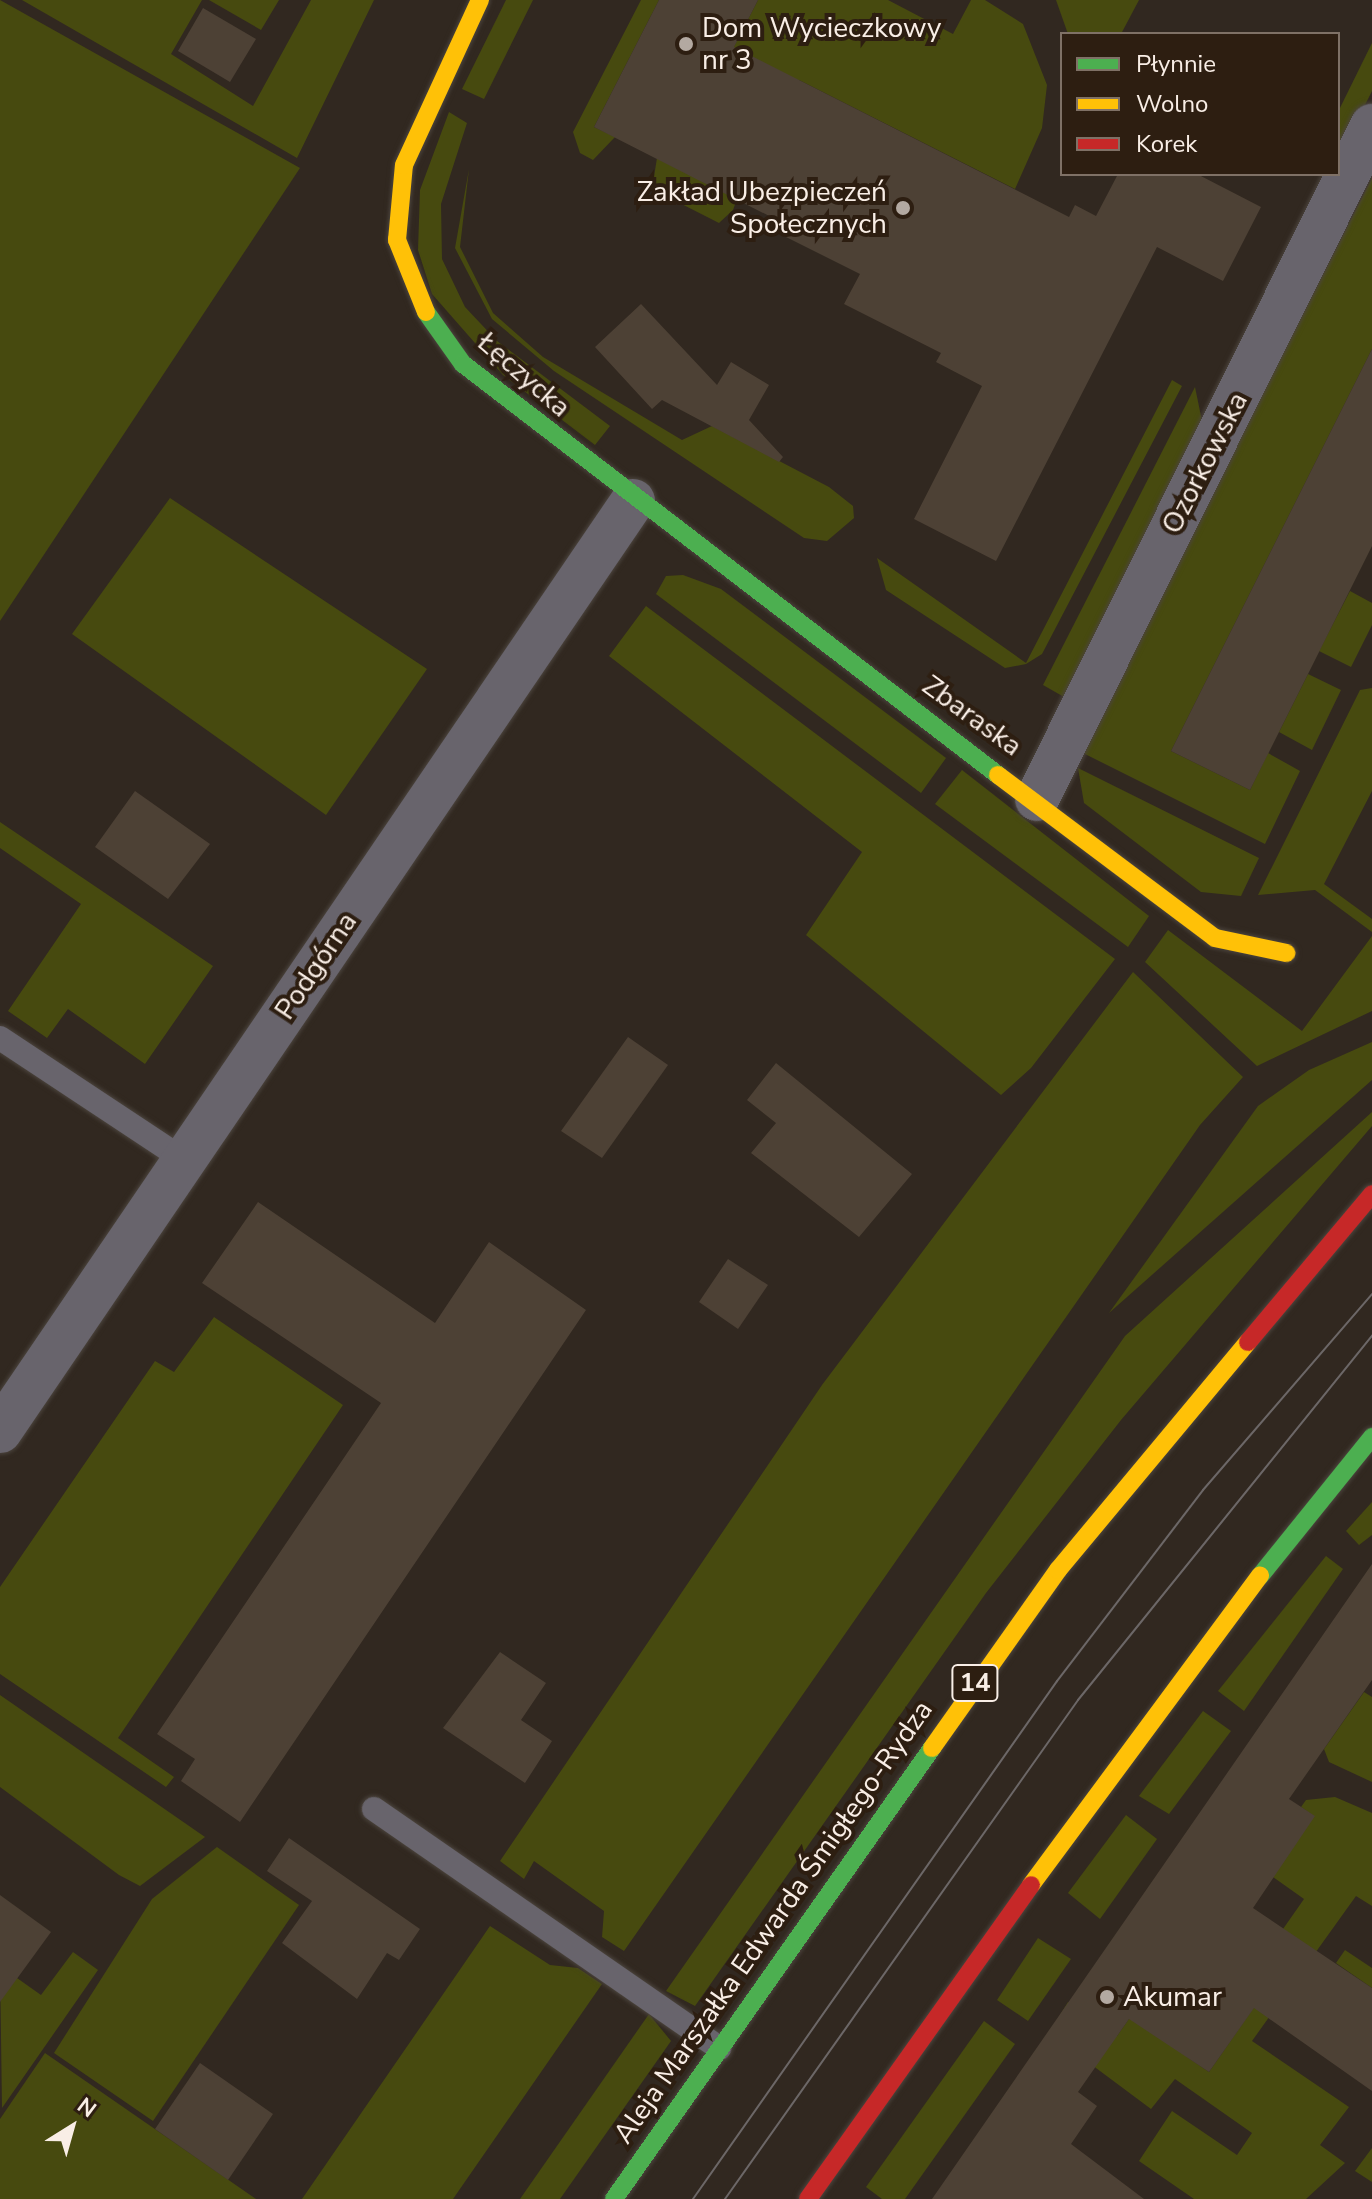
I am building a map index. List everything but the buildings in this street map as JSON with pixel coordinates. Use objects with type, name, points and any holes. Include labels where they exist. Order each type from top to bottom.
[{"type":"main road","name":"Łęczycka","points":[[480,0],[404,165],[397,240],[418,301],[463,364],[633,501]]},
{"type":"main road","name":"Zbaraska","points":[[633,501],[1037,799],[1215,938],[1286,953]]},
{"type":"main road","name":"Aleja Marszałka Edwarda Śmigłego-Rydza","points":[[614,2199],[1058,1570],[1372,1194]]},
{"type":"main road","points":[[808,2199],[1179,1674],[1372,1437]]},
{"type":"street","name":"Ozorkowska","points":[[1037,799],[1372,126]]},
{"type":"street","name":"Podgórna","points":[[0,1431],[633,501]]},
{"type":"lane","points":[[0,1038],[184,1160]]},
{"type":"lane","points":[[374,1809],[719,2048]]},
{"type":"shaded area","points":[[0,0],[300,168],[0,621]]},
{"type":"shaded area","points":[[22,0],[202,0],[171,54],[253,106],[311,0],[374,0],[297,158]]},
{"type":"shaded area","points":[[209,0],[279,0],[261,30]]},
{"type":"shaded area","points":[[506,0],[533,0],[484,99],[462,89]]},
{"type":"shaded area","points":[[641,0],[659,0],[594,127],[615,137],[593,160],[580,153],[573,132]]},
{"type":"shaded area","points":[[758,0],[888,0],[953,34],[971,0],[985,0],[1023,24],[1047,85],[1042,128],[1015,189],[799,80],[713,87]]},
{"type":"shaded area","points":[[1056,0],[1139,0],[1122,32],[1067,32]]},
{"type":"shaded area","points":[[1372,43],[1372,91],[1340,155],[1340,108]]},
{"type":"shaded area","points":[[449,112],[467,123],[441,204],[442,259],[465,307],[497,341],[610,426],[595,445],[503,375],[432,294],[418,250],[420,190]]},
{"type":"shaded area","points":[[657,158],[737,199],[733,210],[719,223],[652,189]]},
{"type":"shaded area","points":[[469,169],[460,247],[493,313],[543,357],[682,440],[712,426],[829,487],[853,506],[854,518],[827,541],[804,538],[554,371],[492,319],[455,248]]},
{"type":"shaded area","points":[[1372,178],[1372,349],[1171,751],[1250,790],[1268,753],[1300,771],[1265,844],[1081,752]]},
{"type":"shaded area","points":[[1172,380],[1182,386],[1042,654],[1026,664],[1005,668],[886,590],[877,558],[1026,663]]},
{"type":"shaded area","points":[[1195,387],[1202,421],[1064,697],[1043,685]]},
{"type":"shaded area","points":[[170,498],[427,669],[326,815],[72,634]]},
{"type":"shaded area","points":[[683,575],[721,589],[946,758],[921,793],[656,594],[666,576]]},
{"type":"shaded area","points":[[1350,591],[1372,603],[1372,625],[1351,667],[1319,651]]},
{"type":"shaded area","points":[[646,606],[1115,959],[1031,1068],[1001,1095],[806,935],[862,852],[609,656]]},
{"type":"shaded area","points":[[1308,674],[1341,690],[1312,750],[1279,732]]},
{"type":"shaded area","points":[[1372,688],[1372,791],[1324,884],[1372,919],[1372,932],[1315,890],[1258,895],[1360,690]]},
{"type":"shaded area","points":[[1078,768],[1259,858],[1241,896],[1201,892],[1084,803]]},
{"type":"shaded area","points":[[962,770],[1149,916],[1128,947],[935,804]]},
{"type":"shaded area","points":[[0,822],[213,966],[145,1064],[68,1009],[47,1038],[8,1011],[81,904],[0,848]]},
{"type":"shaded area","points":[[1168,930],[1302,1031],[1372,936],[1372,1011],[1257,1066],[1145,962]]},
{"type":"shaded area","points":[[1133,972],[1243,1077],[1200,1125],[624,1951],[602,1937],[604,1911],[534,1861],[524,1879],[500,1861],[822,1385]]},
{"type":"shaded area","points":[[1372,1042],[1372,1080],[1109,1313],[1258,1106],[1309,1070]]},
{"type":"shaded area","points":[[1372,1112],[1372,1126],[1121,1420],[986,1593],[695,2006],[666,1991],[1125,1336]]},
{"type":"shaded area","points":[[214,1317],[343,1405],[118,1738],[174,1777],[166,1787],[0,1674],[0,1587],[155,1361],[174,1372]]},
{"type":"shaded area","points":[[1372,1502],[1372,1535],[1359,1545],[1346,1531]]},
{"type":"shaded area","points":[[1326,1556],[1343,1569],[1244,1711],[1218,1691]]},
{"type":"shaded area","points":[[1364,1692],[1372,1697],[1372,1782],[1329,1762],[1324,1749]]},
{"type":"shaded area","points":[[0,1695],[205,1837],[140,1886],[119,1875],[0,1787]]},
{"type":"shaded area","points":[[1203,1711],[1231,1731],[1169,1814],[1139,1796]]},
{"type":"shaded area","points":[[1335,1797],[1372,1813],[1372,1906],[1356,1896],[1252,2041],[1349,2107],[1320,2145],[1345,2163],[1306,2199],[1194,2199],[1139,2161],[1172,2111],[1237,2155],[1252,2133],[1175,2079],[1151,2109],[1049,2033],[1068,2002],[1117,2036],[1147,1993],[1195,2045],[1187,2057],[1209,2072],[1300,1941],[1283,1929],[1304,1899],[1273,1877],[1314,1816],[1301,1807],[1306,1800]]},
{"type":"shaded area","points":[[1126,1815],[1157,1839],[1100,1919],[1068,1893]]},
{"type":"shaded area","points":[[217,1847],[299,1905],[153,2121],[54,2053],[152,1899]]},
{"type":"shaded area","points":[[490,1926],[550,1965],[578,1968],[602,1984],[453,2199],[302,2199]]},
{"type":"shaded area","points":[[1038,1938],[1071,1959],[1028,2021],[997,2000]]},
{"type":"shaded area","points":[[1345,1950],[1372,1968],[1372,1988],[1336,1963]]},
{"type":"shaded area","points":[[73,1952],[98,1970],[2,2108],[0,1966],[41,1995]]},
{"type":"shaded area","points":[[649,2014],[671,2041],[560,2199],[520,2199]]},
{"type":"shaded area","points":[[984,2021],[1015,2044],[905,2199],[882,2199],[866,2187]]},
{"type":"shaded area","points":[[45,2053],[256,2199],[0,2199],[0,2119]]},
{"type":"shaded area","points":[[1372,2148],[1372,2182],[1355,2171]]},
{"type":"tram line","points":[[693,2199],[1057,1681],[1203,1490],[1372,1294]]},
{"type":"tram line","points":[[725,2199],[1078,1700],[1372,1335]]},
{"type":"traffic: fast","points":[[426,312],[463,364],[998,775]]},
{"type":"traffic: fast","points":[[1260,1576],[1372,1437]]},
{"type":"traffic: fast","points":[[614,2199],[932,1748]]},
{"type":"traffic: slow","points":[[426,312],[397,240],[404,165],[480,0]]},
{"type":"traffic: slow","points":[[998,775],[1215,938],[1286,953]]},
{"type":"traffic: slow","points":[[932,1748],[1058,1570],[1248,1342]]},
{"type":"traffic: slow","points":[[1031,1885],[1260,1576]]},
{"type":"traffic: jam","points":[[1248,1342],[1372,1194]]},
{"type":"traffic: jam","points":[[808,2199],[1031,1885]]},
{"type":"place","name":"Dom Wycieczkowy nr 3","points":[[686,44]]},
{"type":"place","name":"Zakład Ubezpieczeń Społecznych","points":[[903,208]]},
{"type":"place","name":"Akumar","points":[[1107,1997]]}]
